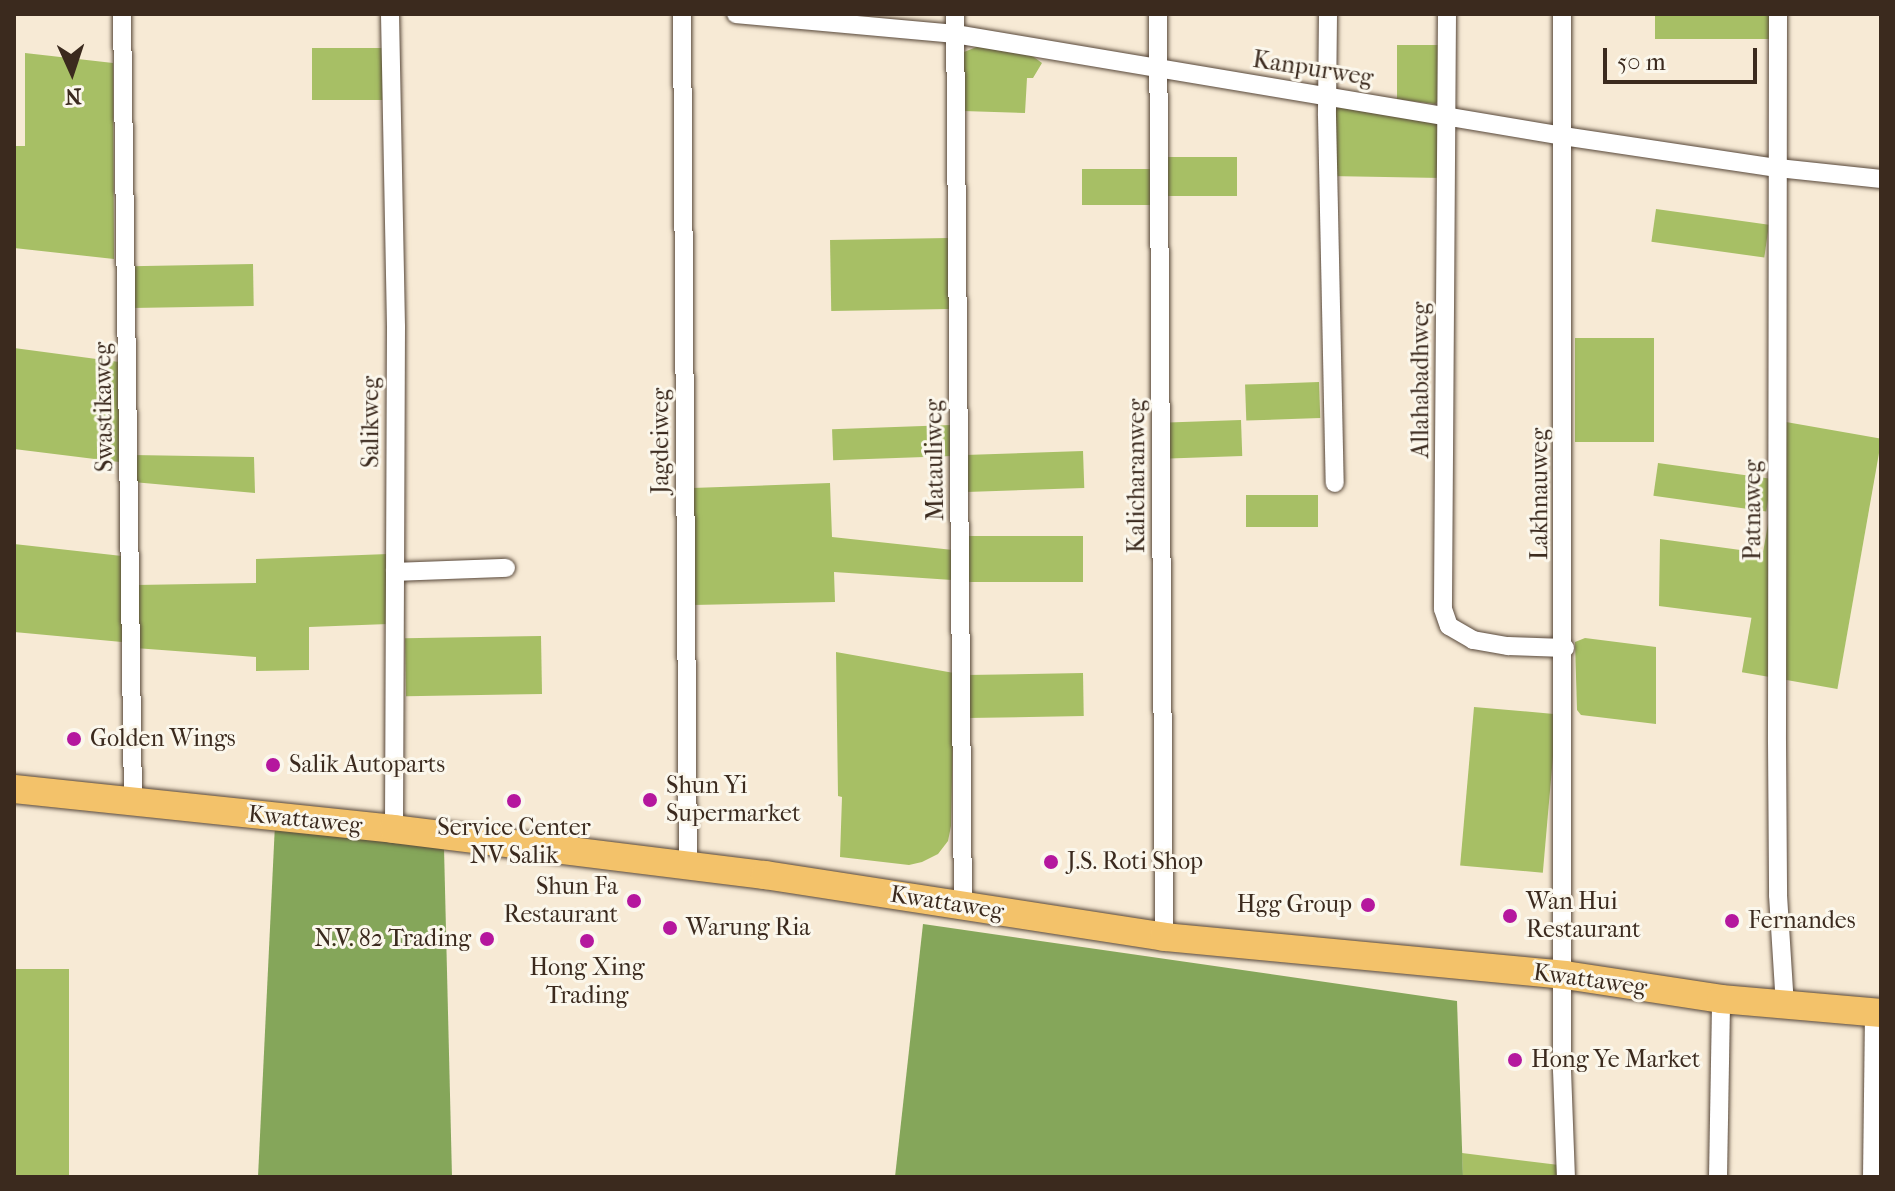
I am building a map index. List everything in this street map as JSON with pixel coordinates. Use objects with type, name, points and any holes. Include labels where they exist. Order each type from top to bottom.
[{"type":"main road","name":"Kwattaweg","points":[[14,789],[394,829],[688,868],[765,875],[1164,937],[1565,975],[1721,999],[1877,1012]]},
{"type":"street","name":"Swastikaweg","points":[[122,14],[133,800]]},
{"type":"street","name":"Salikweg","points":[[390,14],[394,829]]},
{"type":"street","name":"Jagdeiweg","points":[[682,14],[688,868]]},
{"type":"street","name":"Kanpurweg","points":[[736,14],[955,34],[1563,136],[1778,168],[1881,179]]},
{"type":"street","name":"Matauliweg","points":[[955,14],[963,906]]},
{"type":"street","name":"Kalicharanweg","points":[[1158,14],[1164,937]]},
{"type":"street","points":[[1328,14],[1335,483]]},
{"type":"street","name":"Allahabadhweg","points":[[1447,14],[1443,609],[1449,626],[1473,640],[1508,646],[1565,648]]},
{"type":"street","name":"Lakhnauweg","points":[[1562,14],[1566,1177]]},
{"type":"street","name":"Patnaweg","points":[[1778,14],[1778,895],[1785,1005]]},
{"type":"street","points":[[395,572],[506,568]]},
{"type":"street","points":[[1718,1177],[1721,999]]},
{"type":"street","points":[[1872,1177],[1877,1012]]},
{"type":"green space","points":[[1655,14],[1771,14],[1771,39],[1655,39]]},
{"type":"green space","points":[[1397,45],[1441,45],[1440,100],[1435,104],[1397,99]]},
{"type":"green space","points":[[979,46],[1031,55],[1042,63],[1033,78],[1027,78],[1025,113],[963,111],[964,52]]},
{"type":"green space","points":[[312,48],[386,48],[386,100],[312,100]]},
{"type":"green space","points":[[25,53],[113,63],[114,259],[14,248],[14,146],[25,146]]},
{"type":"green space","points":[[1335,104],[1440,122],[1441,178],[1329,176]]},
{"type":"green space","points":[[1168,157],[1237,157],[1237,196],[1168,196]]},
{"type":"green space","points":[[1082,169],[1153,169],[1153,205],[1082,205]]},
{"type":"green space","points":[[1656,209],[1769,225],[1764,258],[1651,242]]},
{"type":"green space","points":[[948,238],[949,309],[831,311],[830,240]]},
{"type":"green space","points":[[253,264],[254,306],[132,308],[131,266]]},
{"type":"green space","points":[[1575,338],[1654,338],[1654,442],[1575,442]]},
{"type":"green space","points":[[14,348],[119,362],[119,462],[14,449]]},
{"type":"green space","points":[[1319,382],[1320,418],[1246,421],[1245,385]]},
{"type":"green space","points":[[1241,420],[1242,456],[1169,459],[1168,423]]},
{"type":"green space","points":[[1786,422],[1881,439],[1837,689],[1742,672]]},
{"type":"green space","points":[[951,425],[952,456],[833,460],[832,429]]},
{"type":"green space","points":[[1083,451],[1084,488],[966,492],[965,455]]},
{"type":"green space","points":[[133,455],[254,457],[255,493],[133,482]]},
{"type":"green space","points":[[1658,463],[1771,479],[1766,512],[1653,496]]},
{"type":"green space","points":[[830,483],[832,537],[953,550],[952,580],[834,572],[835,602],[693,605],[692,488]]},
{"type":"green space","points":[[1246,495],[1318,495],[1318,527],[1246,527]]},
{"type":"green space","points":[[966,536],[1083,536],[1083,582],[966,582]]},
{"type":"green space","points":[[1660,539],[1755,552],[1769,550],[1769,620],[1659,606]]},
{"type":"green space","points":[[14,544],[122,556],[122,642],[14,632]]},
{"type":"green space","points":[[388,554],[388,624],[309,627],[309,670],[256,671],[256,657],[135,648],[136,585],[256,583],[256,559]]},
{"type":"green space","points":[[541,636],[542,694],[406,696],[405,638]]},
{"type":"green space","points":[[1585,638],[1656,647],[1656,724],[1581,715],[1577,710],[1575,642]]},
{"type":"green space","points":[[836,652],[954,673],[951,826],[948,841],[938,854],[922,862],[909,865],[840,857],[842,797],[838,796]]},
{"type":"green space","points":[[1083,673],[1084,716],[967,718],[966,675]]},
{"type":"green space","points":[[1474,707],[1557,714],[1543,873],[1460,865]]},
{"type":"green space","points":[[275,824],[444,848],[452,1177],[258,1177]]},
{"type":"green space","points":[[923,924],[1457,1001],[1463,1177],[895,1177]]},
{"type":"green space","points":[[14,969],[69,969],[69,1177],[14,1177]]},
{"type":"green space","points":[[1462,1153],[1559,1165],[1559,1177],[1463,1177]]},
{"type":"place","name":"Golden Wings","points":[[74,739]]},
{"type":"place","name":"Salik Autoparts","points":[[273,765]]},
{"type":"place","name":"Shun Yi Supermarket","points":[[650,800]]},
{"type":"place","name":"Service Center NV Salik","points":[[514,801]]},
{"type":"place","name":"J.S. Roti Shop","points":[[1051,862]]},
{"type":"place","name":"Shun Fa Restaurant","points":[[634,901]]},
{"type":"place","name":"Hgg Group","points":[[1368,905]]},
{"type":"place","name":"Wan Hui Restaurant","points":[[1510,916]]},
{"type":"place","name":"Fernandes","points":[[1732,921]]},
{"type":"place","name":"Warung Ria","points":[[670,928]]},
{"type":"place","name":"N.V. 82 Trading","points":[[487,939]]},
{"type":"place","name":"Hong Xing Trading","points":[[587,941]]},
{"type":"place","name":"Hong Ye Market","points":[[1515,1060]]}]
